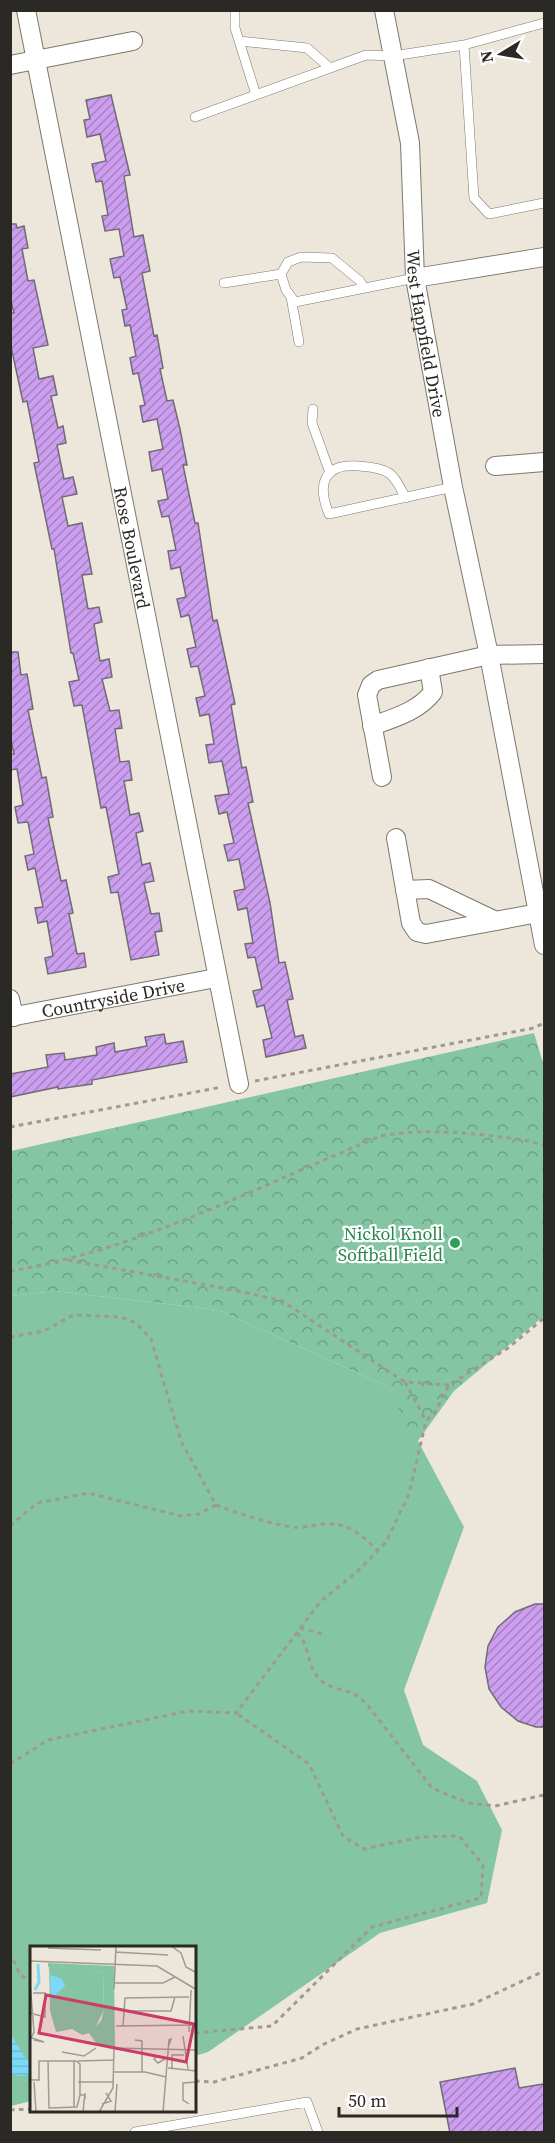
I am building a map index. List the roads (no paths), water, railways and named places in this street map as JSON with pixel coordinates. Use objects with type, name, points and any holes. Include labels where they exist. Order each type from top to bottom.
[{"type":"street","name":"Rose Boulevard","points":[[26,10],[216,978],[239,1084]]},
{"type":"street","name":"West Happfield Drive","points":[[384,10],[410,144],[415,278],[453,487],[489,655],[544,945]]},
{"type":"street","points":[[10,65],[133,41]]},
{"type":"street","points":[[415,278],[544,257]]},
{"type":"street","points":[[495,466],[544,462]]},
{"type":"street","points":[[382,777],[367,696],[371,685],[378,680],[489,655],[544,654]]},
{"type":"street","points":[[372,726],[404,713],[427,700],[433,692],[429,668]]},
{"type":"street","points":[[396,838],[411,923],[417,932],[426,934],[538,913]]},
{"type":"street","points":[[405,890],[429,889],[496,921]]},
{"type":"street","name":"Countryside Drive","points":[[12,1011],[216,978]]},
{"type":"lane","points":[[235,10],[235,27],[256,95]]},
{"type":"lane","points":[[195,117],[366,55],[393,56],[464,45],[544,23]]},
{"type":"lane","points":[[239,41],[307,48],[330,68]]},
{"type":"lane","points":[[464,45],[474,198],[489,214],[544,203]]},
{"type":"lane","points":[[224,283],[280,274],[288,262],[301,257],[332,258],[360,281],[364,288]]},
{"type":"lane","points":[[280,274],[286,290],[295,302],[415,278]]},
{"type":"lane","points":[[291,296],[299,342]]},
{"type":"lane","points":[[313,410],[312,423],[330,473]]},
{"type":"lane","points":[[406,498],[389,472],[371,467],[342,465],[330,473],[323,486],[324,502],[329,514],[406,498],[453,487]]},
{"type":"lane","points":[[135,2133],[308,2102],[318,2133]]},
{"type":"water","points":[[10,2033],[30,2063],[30,2075],[17,2076],[11,2073]]},
{"type":"place","name":"Nickol Knoll Softball Field","points":[[455,1243]]}]
